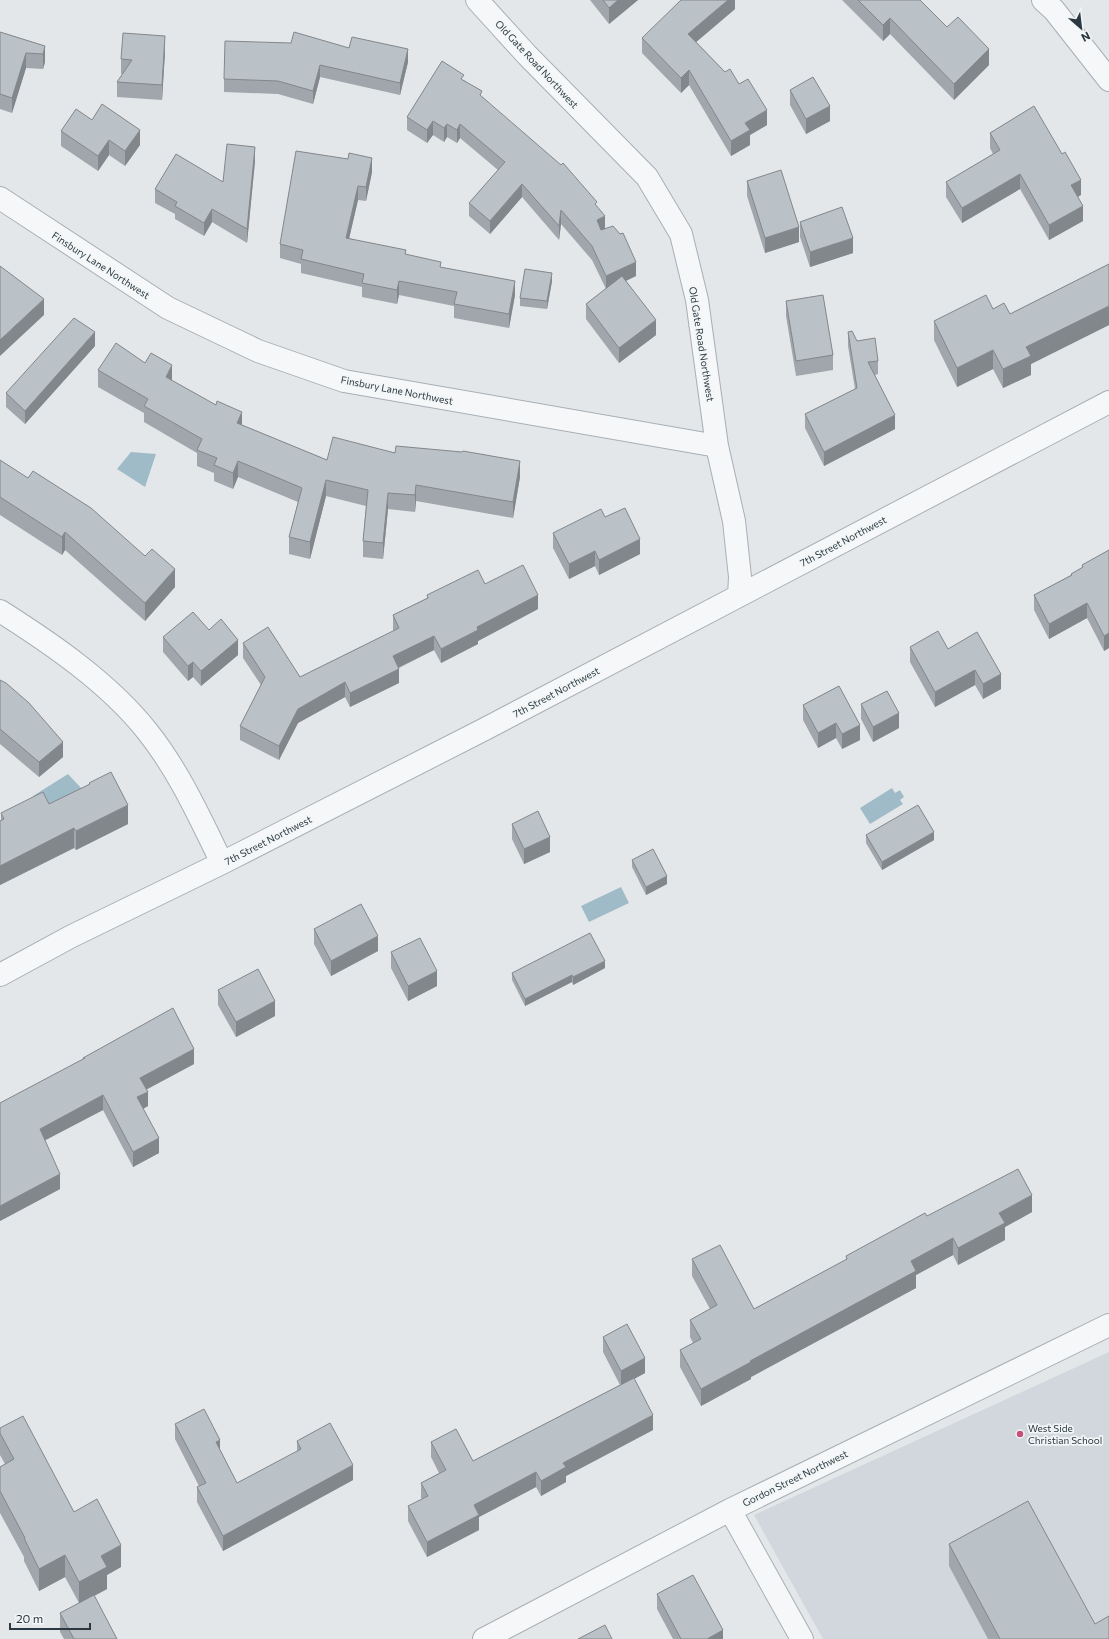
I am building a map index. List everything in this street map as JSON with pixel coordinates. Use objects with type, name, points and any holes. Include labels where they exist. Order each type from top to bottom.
[{"type":"street","name":"Old Gate Road Northwest","points":[[477,0],[527,55],[647,177],[681,234],[697,300],[717,446],[734,521],[740,577],[739,596]]},
{"type":"street","points":[[1044,0],[1054,10],[1109,80]]},
{"type":"street","name":"Finsbury Lane Northwest","points":[[0,198],[168,308],[258,351],[344,381],[717,446]]},
{"type":"street","name":"7th Street Northwest","points":[[0,975],[72,936],[222,863],[483,730],[1109,402]]},
{"type":"street","points":[[0,611],[34,632],[92,677],[116,698],[147,731],[186,789],[222,863]]},
{"type":"street","name":"Gordon Street Northwest","points":[[484,1639],[730,1510],[1109,1325]]},
{"type":"street","points":[[730,1510],[802,1639]]},
{"type":"shaded area","name":"West Side Christian School","points":[[1109,1352],[1109,1639],[823,1639],[754,1515]]},
{"type":"water","points":[[131,452],[156,454],[145,487],[117,469]]},
{"type":"water","points":[[68,774],[82,789],[46,808],[33,796]]},
{"type":"water","points":[[892,788],[895,793],[900,790],[904,797],[900,800],[903,804],[870,824],[860,808]]},
{"type":"water","points":[[621,887],[629,903],[589,922],[581,906]]},
{"type":"building","points":[[603,0],[618,0],[609,8]]},
{"type":"building","points":[[681,0],[728,0],[688,34],[725,72],[730,69],[739,84],[748,79],[767,110],[745,123],[750,130],[731,141],[689,70],[681,78],[642,38]]},
{"type":"building","points":[[858,0],[920,0],[947,27],[958,17],[989,49],[954,84],[890,18],[883,25]]},
{"type":"building","points":[[0,32],[45,46],[43,54],[26,53],[12,98],[0,94]]},
{"type":"building","points":[[294,32],[349,48],[352,37],[408,49],[400,83],[320,65],[313,91],[278,81],[224,79],[225,41],[291,43]]},
{"type":"building","points":[[123,33],[165,36],[162,85],[117,82],[132,60],[121,59]]},
{"type":"building","points":[[442,61],[464,75],[461,79],[482,91],[480,95],[561,165],[563,163],[597,202],[595,204],[605,216],[597,220],[601,230],[613,226],[620,234],[623,233],[636,262],[606,276],[592,246],[561,210],[559,226],[522,184],[490,221],[469,203],[505,162],[460,124],[457,130],[447,124],[444,128],[433,121],[427,130],[407,117]]},
{"type":"building","points":[[813,77],[830,106],[806,119],[790,90]]},
{"type":"building","points":[[102,104],[140,130],[125,151],[109,140],[98,156],[61,131],[76,109],[92,120]]},
{"type":"building","points":[[1034,106],[1062,154],[1065,152],[1081,180],[1071,185],[1083,206],[1049,225],[1020,174],[962,208],[946,182],[1000,150],[990,133]]},
{"type":"building","points":[[227,144],[255,147],[247,229],[212,209],[204,223],[175,206],[177,202],[155,189],[176,154],[223,182]]},
{"type":"building","points":[[296,151],[348,159],[349,153],[372,158],[366,187],[358,186],[346,238],[406,250],[405,254],[441,262],[440,267],[515,281],[509,314],[454,304],[457,292],[399,281],[397,290],[362,283],[364,274],[301,259],[303,250],[280,244]]},
{"type":"building","points":[[781,170],[799,227],[765,238],[747,181]]},
{"type":"building","points":[[842,207],[853,238],[810,252],[800,222]]},
{"type":"building","points":[[1109,264],[1109,306],[1026,347],[1031,356],[1003,369],[993,350],[957,368],[934,321],[986,295],[993,309],[1004,303],[1010,314]]},
{"type":"building","points":[[0,266],[44,299],[0,340]]},
{"type":"building","points":[[525,269],[552,273],[547,301],[520,298]]},
{"type":"building","points":[[622,276],[656,320],[619,348],[586,304]]},
{"type":"building","points":[[823,295],[833,355],[796,361],[786,301]]},
{"type":"building","points":[[74,318],[95,332],[25,411],[6,393]]},
{"type":"building","points":[[852,331],[857,341],[875,338],[878,361],[868,362],[895,415],[824,452],[805,414],[857,388],[848,332]]},
{"type":"building","points":[[116,343],[145,363],[151,353],[172,365],[166,377],[216,405],[217,401],[242,412],[237,423],[327,460],[333,437],[395,453],[396,446],[463,451],[520,461],[513,502],[416,485],[415,495],[388,493],[383,543],[363,541],[368,490],[326,480],[310,542],[289,537],[302,488],[238,461],[233,473],[214,465],[217,458],[197,450],[202,439],[144,406],[148,399],[98,370]]},
{"type":"building","points":[[0,460],[28,478],[33,471],[91,508],[145,556],[152,549],[175,569],[145,603],[65,532],[62,537],[0,497]]},
{"type":"building","points":[[625,508],[640,539],[599,560],[595,551],[569,564],[553,533],[601,509],[605,517]]},
{"type":"building","points":[[1109,550],[1109,633],[1104,636],[1087,603],[1049,624],[1034,595],[1072,575],[1071,574],[1083,567],[1082,565]]},
{"type":"building","points":[[523,565],[538,595],[477,627],[478,630],[441,649],[434,636],[393,656],[399,669],[350,693],[345,682],[298,709],[279,746],[240,726],[265,677],[243,643],[268,627],[300,677],[399,628],[393,615],[428,598],[427,595],[478,570],[485,584]]},
{"type":"building","points":[[193,612],[209,630],[221,619],[238,640],[201,671],[193,662],[188,666],[163,637]]},
{"type":"building","points":[[938,631],[948,649],[977,632],[1001,674],[983,684],[975,670],[935,692],[910,647]]},
{"type":"building","points":[[0,680],[6,683],[29,703],[63,742],[39,762],[0,729]]},
{"type":"building","points":[[839,686],[860,725],[842,734],[836,723],[818,733],[803,705]]},
{"type":"building","points":[[887,691],[899,713],[873,727],[861,704]]},
{"type":"building","points":[[111,772],[128,805],[76,831],[74,828],[0,866],[0,821],[4,819],[1,813],[43,792],[49,804]]},
{"type":"building","points":[[918,805],[934,832],[882,862],[866,835]]},
{"type":"building","points":[[538,811],[550,837],[524,849],[512,824]]},
{"type":"building","points":[[653,849],[667,876],[646,887],[632,860]]},
{"type":"building","points":[[361,904],[378,936],[331,961],[314,929]]},
{"type":"building","points":[[590,933],[605,961],[573,977],[572,975],[525,999],[512,973]]},
{"type":"building","points":[[420,938],[437,971],[408,986],[391,952]]},
{"type":"building","points":[[258,969],[275,1001],[236,1022],[218,990]]},
{"type":"building","points":[[173,1008],[194,1049],[140,1078],[148,1092],[137,1097],[159,1138],[133,1152],[103,1095],[40,1129],[60,1174],[0,1206],[0,1103],[85,1058],[83,1058]]},
{"type":"building","points":[[1018,1169],[1032,1195],[999,1213],[1005,1223],[958,1248],[953,1238],[911,1261],[916,1271],[701,1389],[680,1350],[701,1339],[690,1320],[717,1305],[692,1259],[720,1245],[754,1309],[847,1259],[846,1256],[925,1213],[927,1216]]},
{"type":"building","points":[[627,1324],[645,1358],[621,1371],[603,1337]]},
{"type":"building","points":[[634,1378],[653,1415],[563,1463],[566,1467],[541,1481],[536,1472],[474,1505],[479,1515],[427,1542],[408,1506],[428,1496],[421,1483],[446,1470],[431,1442],[456,1429],[473,1461]]},
{"type":"building","points":[[204,1409],[220,1440],[216,1442],[237,1483],[301,1449],[297,1441],[330,1423],[353,1465],[223,1536],[197,1487],[206,1483],[175,1424]]},
{"type":"building","points":[[23,1416],[74,1512],[97,1499],[121,1545],[101,1556],[107,1567],[79,1582],[65,1555],[39,1569],[25,1538],[0,1491],[0,1467],[14,1459],[0,1433],[0,1428]]},
{"type":"building","points":[[1028,1501],[1095,1624],[1109,1616],[1109,1639],[1000,1639],[949,1544]]},
{"type":"building","points":[[693,1575],[723,1630],[707,1639],[681,1639],[657,1594]]},
{"type":"building","points":[[94,1595],[117,1639],[74,1639],[60,1613]]},
{"type":"building","points":[[605,1625],[612,1639],[578,1639]]},
{"type":"place","name":"West Side Christian School","points":[[1020,1434]]}]
